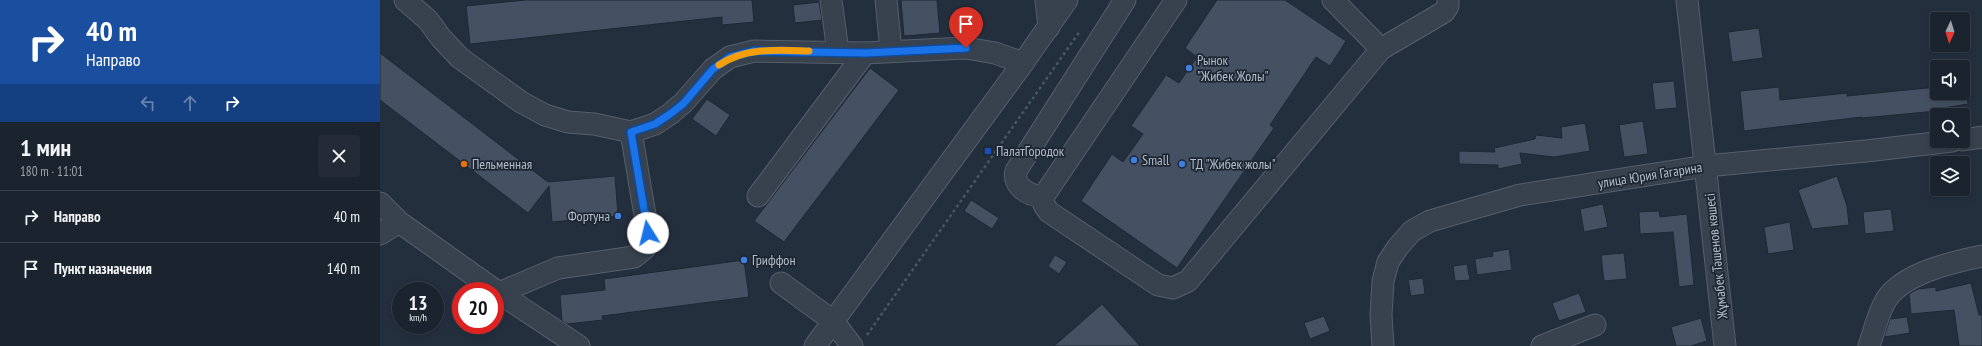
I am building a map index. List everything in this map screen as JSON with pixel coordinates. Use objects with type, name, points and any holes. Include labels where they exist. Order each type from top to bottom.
[{"type":"street","points":[[405,0],[428,20],[460,58],[521,102],[545,115],[568,122],[594,124],[631,132],[655,124],[670,114],[683,104],[713,69],[730,57],[754,51],[865,53],[966,48],[995,53],[1023,63]]},
{"type":"street","points":[[831,0],[838,52]]},
{"type":"street","points":[[886,0],[892,51]]},
{"type":"street","points":[[1046,0],[1049,27]]},
{"type":"street","points":[[815,346],[1023,63],[1067,0]]},
{"type":"street","points":[[1043,197],[1030,196],[1016,183],[1014,177],[1016,171],[1126,0]]},
{"type":"street","points":[[1176,0],[1043,197],[1044,205],[1050,212],[1158,285],[1173,288],[1181,286],[1188,281],[1381,49],[1444,12],[1448,6],[1448,0]]},
{"type":"street","points":[[1333,0],[1381,49]]},
{"type":"street","name":"Жұмабек Тәшенов көшесі","points":[[1687,0],[1726,346]]},
{"type":"street","points":[[758,196],[865,53]]},
{"type":"street","points":[[504,291],[558,268],[634,257],[645,248],[648,233],[631,132]]},
{"type":"street","points":[[1970,139],[1982,138]]},
{"type":"street","name":"улица Юрия Гагарина","points":[[1383,346],[1381,315],[1383,280],[1388,262],[1398,246],[1412,231],[1430,221],[1520,195],[1706,166],[1930,144]]},
{"type":"street","points":[[380,203],[399,222],[484,282]]},
{"type":"street","points":[[380,234],[399,222]]},
{"type":"street","points":[[1869,346],[1886,300],[1896,287],[1934,269],[1982,256]]},
{"type":"street","points":[[781,283],[833,321],[858,343]]},
{"type":"street","points":[[504,296],[579,346]]},
{"type":"street","points":[[1542,346],[1595,325]]},
{"type":"path","points":[[858,343],[1084,26]]},
{"type":"building","points":[[526,0],[752,0],[754,22],[722,25],[722,17],[470,44],[466,6]]},
{"type":"building","points":[[901,0],[937,0],[940,33],[904,36]]},
{"type":"building","points":[[1217,0],[1285,0],[1346,41],[1330,66],[1316,57],[1270,125],[1274,128],[1177,268],[1081,201],[1112,154],[1123,162],[1143,134],[1131,126],[1166,75],[1179,83],[1197,57],[1185,48]]},
{"type":"building","points":[[819,2],[822,20],[795,23],[793,5]]},
{"type":"building","points":[[1759,28],[1763,58],[1732,62],[1728,32]]},
{"type":"building","points":[[380,53],[548,182],[615,176],[618,216],[552,222],[549,186],[528,213],[380,100]]},
{"type":"building","points":[[870,68],[899,90],[784,242],[754,221]]},
{"type":"building","points":[[1674,81],[1677,108],[1655,110],[1652,83]]},
{"type":"building","points":[[1779,87],[1780,100],[1847,93],[1847,96],[1930,88],[1930,100],[1967,100],[1968,104],[1943,108],[1930,108],[1930,112],[1862,117],[1744,131],[1740,91]]},
{"type":"building","points":[[707,99],[730,115],[716,136],[692,119]]},
{"type":"building","points":[[1643,121],[1648,154],[1624,157],[1619,125]]},
{"type":"building","points":[[1585,123],[1590,151],[1554,157],[1520,153],[1522,164],[1498,169],[1498,165],[1459,164],[1459,151],[1495,152],[1494,148],[1535,139],[1536,135],[1562,138],[1561,127]]},
{"type":"building","points":[[1837,176],[1847,206],[1849,225],[1812,229],[1798,190]]},
{"type":"building","points":[[971,200],[999,218],[992,229],[964,211]]},
{"type":"building","points":[[1603,204],[1608,227],[1584,232],[1580,209]]},
{"type":"building","points":[[1891,209],[1894,231],[1865,234],[1863,212]]},
{"type":"building","points":[[1659,211],[1660,217],[1687,214],[1694,285],[1679,287],[1673,232],[1640,234],[1639,212]]},
{"type":"building","points":[[1790,222],[1794,250],[1768,254],[1764,227]]},
{"type":"building","points":[[1509,249],[1512,270],[1477,275],[1475,259],[1493,256],[1492,252]]},
{"type":"building","points":[[1624,253],[1627,279],[1604,281],[1601,255]]},
{"type":"building","points":[[1055,255],[1067,262],[1059,274],[1048,266]]},
{"type":"building","points":[[744,260],[749,297],[602,316],[603,320],[567,324],[562,321],[560,295],[605,290],[604,279]]},
{"type":"building","points":[[1467,264],[1470,280],[1455,281],[1453,266]]},
{"type":"building","points":[[1423,278],[1425,294],[1411,296],[1408,280]]},
{"type":"building","points":[[1971,283],[1979,315],[1982,315],[1982,346],[1959,346],[1954,310],[1911,314],[1909,294],[1918,289],[1936,287],[1936,291]]},
{"type":"building","points":[[1579,293],[1586,312],[1559,321],[1552,303]]},
{"type":"building","points":[[1102,304],[1140,346],[1054,346]]},
{"type":"building","points":[[1324,316],[1330,331],[1310,339],[1304,323]]},
{"type":"building","points":[[1907,317],[1910,333],[1884,337],[1890,319]]},
{"type":"building","points":[[1701,318],[1707,341],[1691,346],[1676,346],[1671,327]]},
{"type":"slow traffic","points":[[719,65],[730,57],[754,51],[809,51]]},
{"type":"place","name":"Рынок \"Жибек Жолы\"","points":[[1189,68]]},
{"type":"place","name":"ПалатГородок","points":[[988,151]]},
{"type":"place","name":"Small","points":[[1134,160]]},
{"type":"place","name":"Пельменная","points":[[464,164]]},
{"type":"place","name":"ТД \"Жибек жолы\"","points":[[1182,164]]},
{"type":"place","name":"Фортуна","points":[[618,216]]},
{"type":"place","name":"Гриффон","points":[[744,260]]},
{"type":"route","points":[[648,233],[631,132],[655,124],[670,114],[683,104],[713,69],[730,57],[754,51],[865,53],[966,48]]}]
